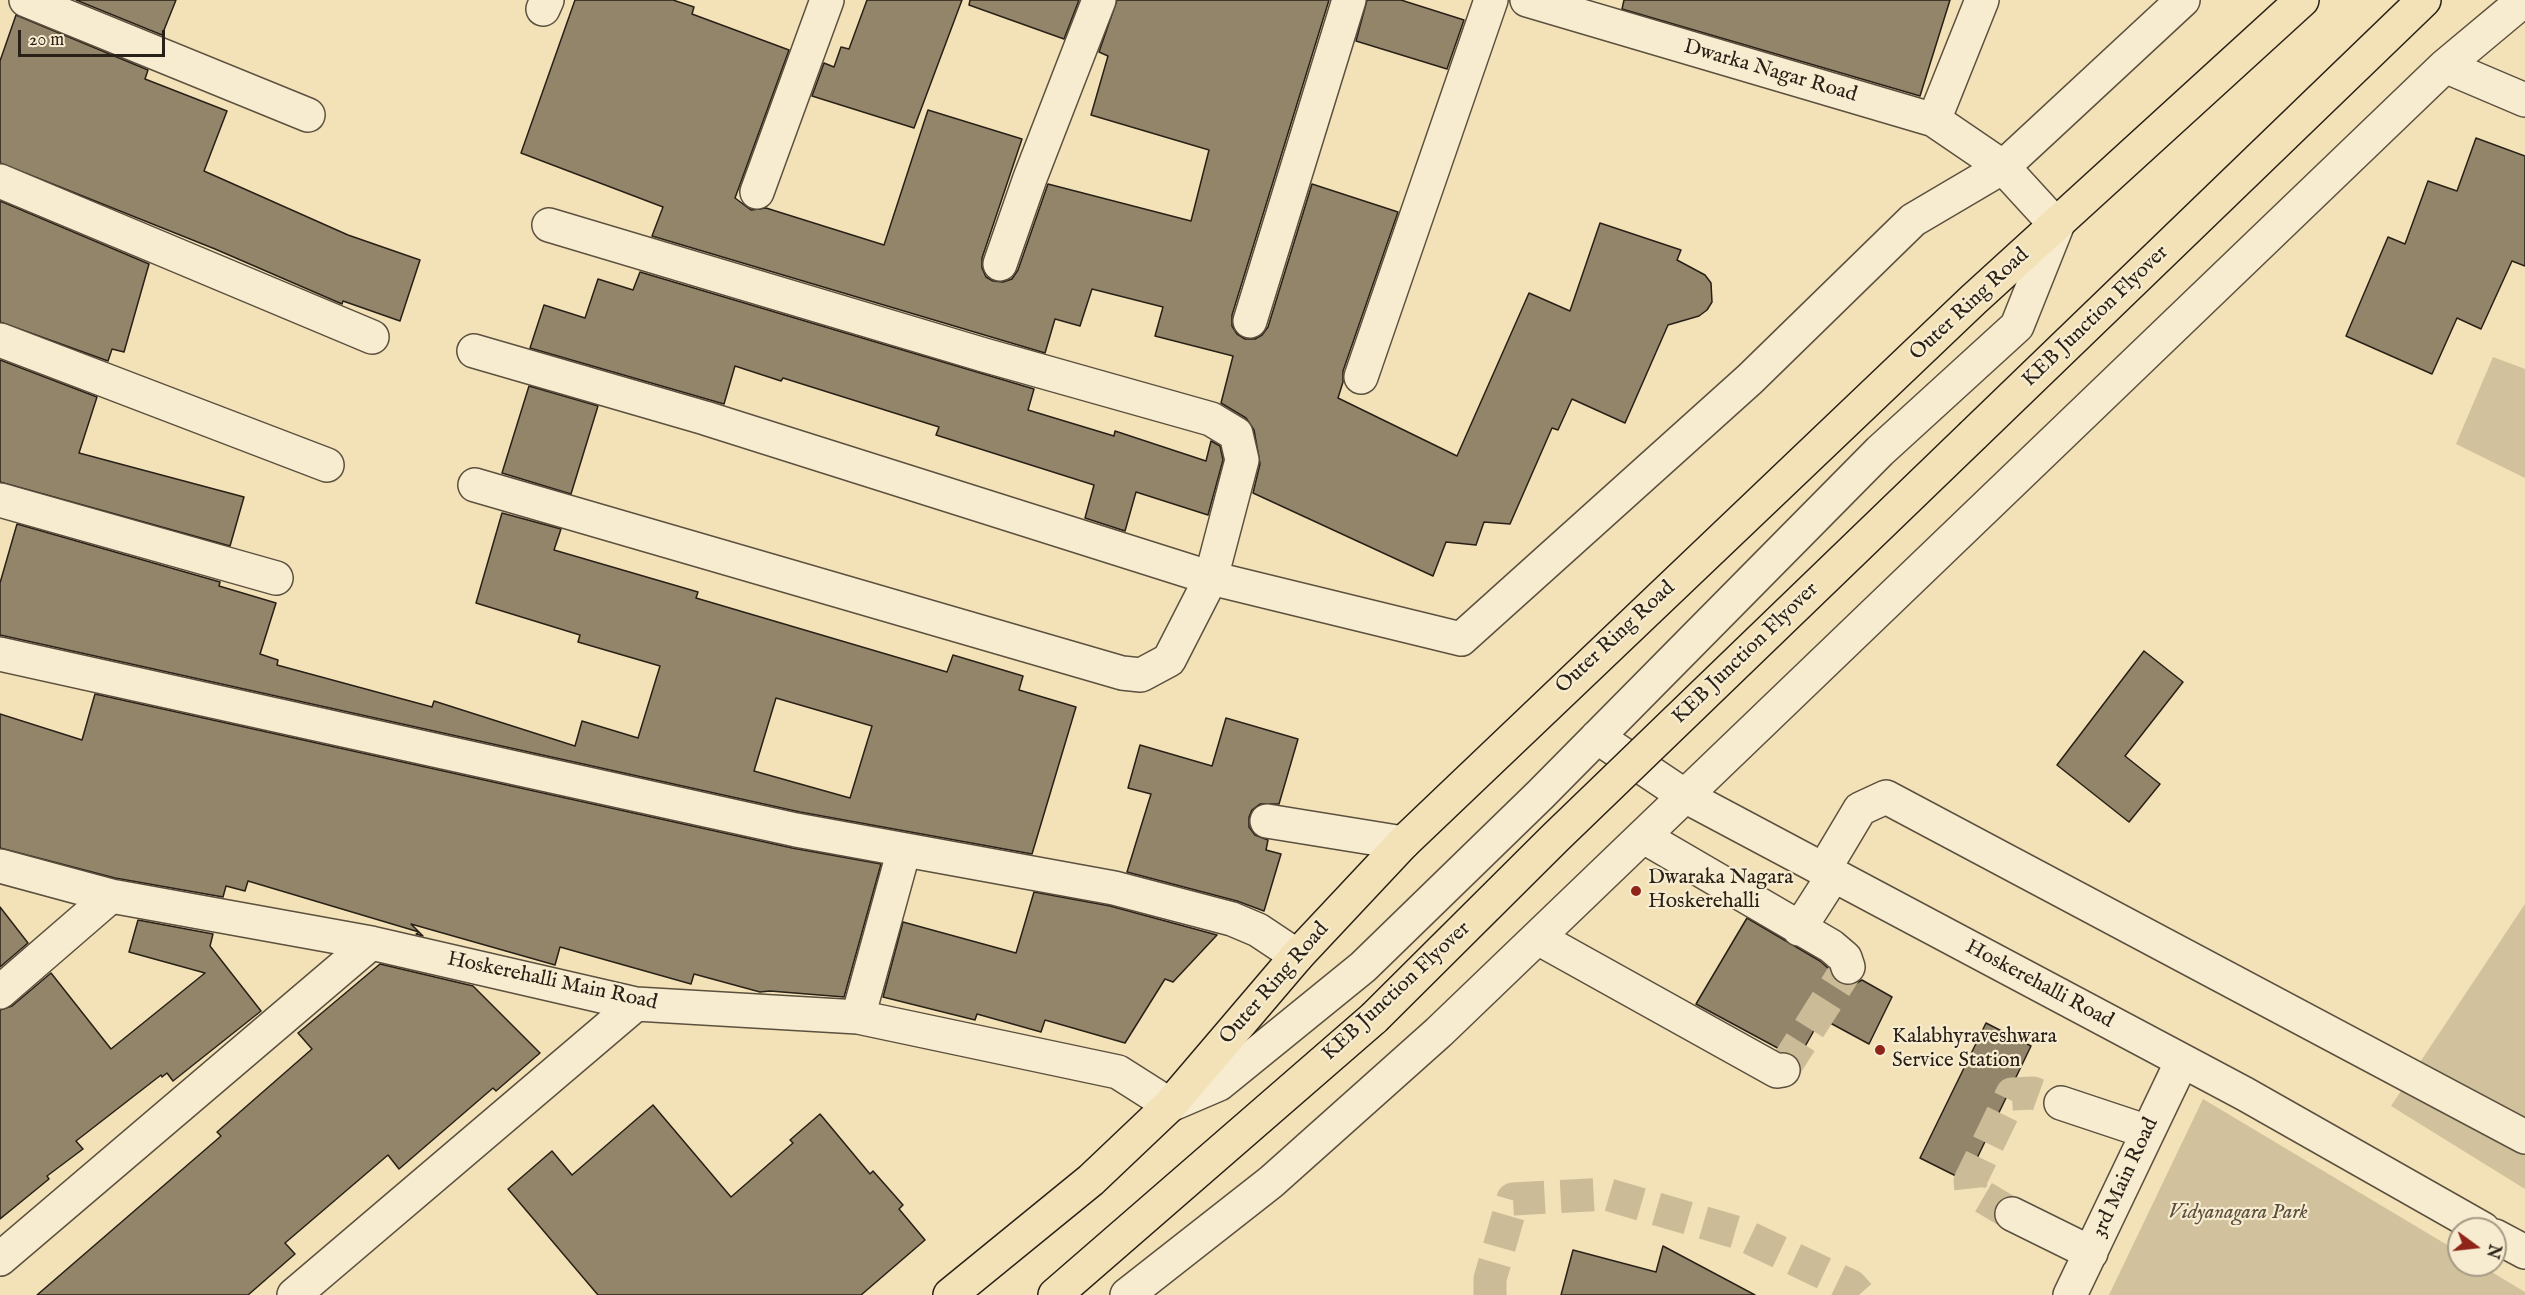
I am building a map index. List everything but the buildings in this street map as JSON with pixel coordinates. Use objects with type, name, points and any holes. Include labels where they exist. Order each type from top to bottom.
[{"type":"highway","name":"Outer Ring Road","points":[[950,1295],[1091,1180],[1170,1105],[1297,956],[1403,843],[1973,300],[2057,226],[2302,0]]},
{"type":"highway","name":"KEB Junction Flyover","points":[[1055,1295],[1374,1018],[1555,838],[2424,0]]},
{"type":"street","points":[[26,0],[308,115]]},
{"type":"street","points":[[757,192],[827,0]]},
{"type":"street","points":[[1000,264],[1030,178],[1099,0]]},
{"type":"street","points":[[1250,321],[1349,0]]},
{"type":"street","points":[[1361,378],[1491,0]]},
{"type":"street","name":"Dwarka Nagar Road","points":[[1527,0],[1934,120],[2003,167],[2057,226]]},
{"type":"street","points":[[1934,120],[1982,0]]},
{"type":"street","points":[[474,351],[705,418],[1211,578],[1461,639],[1750,379],[1912,220],[2003,167],[2183,0]]},
{"type":"street","points":[[1127,1295],[1271,1182],[1439,1032],[2445,66],[2524,0]]},
{"type":"street","points":[[2445,66],[2525,100]]},
{"type":"street","points":[[0,182],[372,337]]},
{"type":"street","points":[[476,485],[1122,673],[1141,675],[1169,660],[1211,578],[1242,460],[1236,434],[1211,419],[984,356],[549,225]]},
{"type":"street","points":[[1170,1105],[1220,1084],[1363,967],[1597,737],[1880,451],[2017,326],[2057,226]]},
{"type":"street","points":[[0,340],[327,465]]},
{"type":"street","points":[[0,500],[276,578]]},
{"type":"street","points":[[0,654],[796,830],[1114,888],[1200,910],[1258,930],[1297,956]]},
{"type":"street","name":"Hoskerehalli Road","points":[[1597,737],[1685,796],[2182,1061],[2462,1217]]},
{"type":"street","points":[[1799,928],[1860,809],[1886,797],[2525,1137]]},
{"type":"street","points":[[1267,821],[1403,843]]},
{"type":"street","points":[[1644,837],[1840,952],[1848,967]]},
{"type":"street","points":[[858,1017],[904,850]]},
{"type":"street","name":"Hoskerehalli Main Road","points":[[0,866],[111,896],[370,943],[636,1004],[858,1017],[1118,1072],[1170,1105]]},
{"type":"street","points":[[0,992],[111,896]]},
{"type":"street","points":[[1536,941],[1777,1071],[1783,1070]]},
{"type":"street","points":[[0,1259],[370,943]]},
{"type":"street","points":[[294,1295],[636,1004]]},
{"type":"street","name":"3rd Main Road","points":[[2070,1295],[2182,1061]]},
{"type":"street","points":[[2061,1103],[2148,1132]]},
{"type":"street","points":[[2012,1214],[2091,1253]]},
{"type":"street","points":[[2507,1242],[2525,1252]]},
{"type":"green space","points":[[2493,357],[2525,369],[2525,478],[2456,444]]},
{"type":"green space","points":[[2525,904],[2525,1189],[2391,1106]]},
{"type":"green space","name":"Vidyanagara Park","points":[[2203,1099],[2447,1245],[2447,1277],[2500,1277],[2525,1292],[2525,1295],[2109,1295]]},
{"type":"tunnel","points":[[1783,1070],[1848,967]]},
{"type":"tunnel","points":[[2012,1214],[1971,1190],[1970,1181],[2012,1094],[2033,1093],[2061,1103]]},
{"type":"tunnel","points":[[1490,1295],[1490,1279],[1513,1199],[1606,1194],[1739,1233],[1851,1286],[1859,1295]]},
{"type":"place","name":"Dwaraka Nagara Hoskerehalli","points":[[1636,891]]},
{"type":"place","name":"Kalabhyraveshwara Service Station","points":[[1880,1050]]}]
